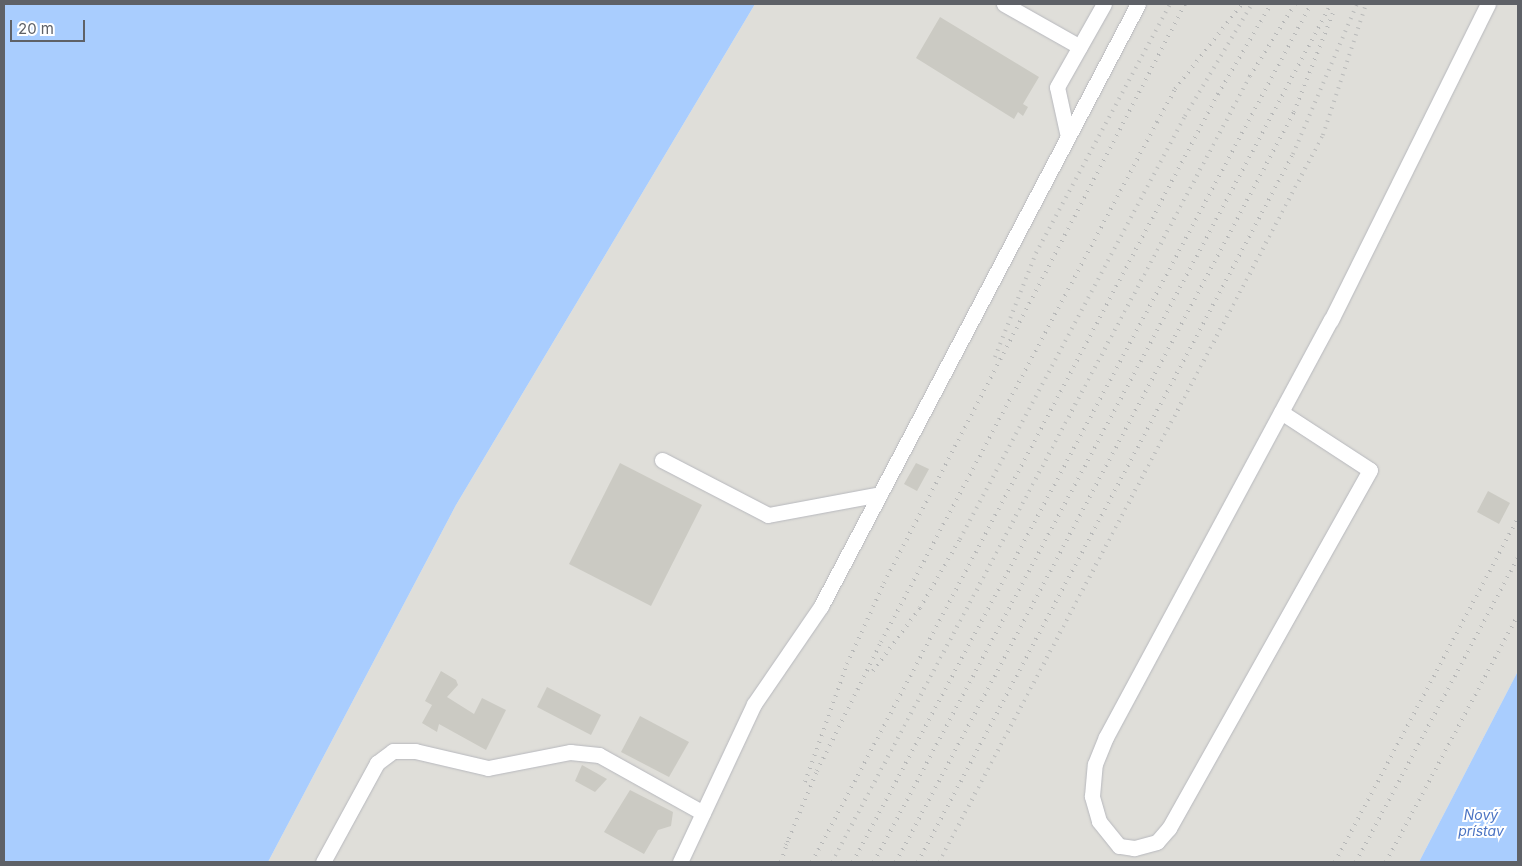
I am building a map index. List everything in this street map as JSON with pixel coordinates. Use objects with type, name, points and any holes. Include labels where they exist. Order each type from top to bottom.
[{"type":"lane","points":[[1004,4],[1080,47]]},
{"type":"lane","points":[[1068,137],[1057,87],[1104,4]]},
{"type":"lane","points":[[680,862],[754,704],[821,606],[1138,4]]},
{"type":"lane","points":[[1281,412],[1370,470],[1169,828],[1156,842],[1134,848],[1119,846],[1099,821],[1092,796],[1095,764],[1281,412],[1488,4]]},
{"type":"lane","points":[[662,460],[768,515],[880,494]]},
{"type":"lane","points":[[323,862],[373,770],[393,751],[415,751],[488,768],[570,752],[599,755],[703,813]]},
{"type":"shaded area","points":[[755,4],[1518,4],[1518,671],[1419,862],[268,862],[456,505]]},
{"type":"water","points":[[4,4],[755,4],[456,505],[268,862],[4,862]]},
{"type":"water","name":"Nový prístav","points":[[1518,671],[1518,862],[1419,862]]},
{"type":"building","points":[[940,17],[1039,77],[1023,104],[1028,107],[1023,116],[1018,112],[1014,119],[916,58]]},
{"type":"building","points":[[620,463],[702,505],[651,606],[569,564]]},
{"type":"building","points":[[916,463],[929,469],[917,491],[904,484]]},
{"type":"building","points":[[1488,491],[1510,503],[1499,524],[1477,512]]},
{"type":"building","points":[[441,671],[456,680],[458,685],[447,697],[474,714],[482,698],[506,710],[486,750],[439,724],[437,732],[422,723],[432,705],[425,701]]},
{"type":"building","points":[[547,687],[601,715],[591,735],[537,707]]},
{"type":"building","points":[[640,716],[689,742],[669,777],[621,752]]},
{"type":"building","points":[[582,765],[607,779],[595,792],[575,781]]},
{"type":"building","points":[[630,790],[673,812],[671,826],[658,830],[644,854],[604,832]]},
{"type":"railway","points":[[995,357],[1036,253],[1170,4]]},
{"type":"railway","points":[[805,782],[847,664],[884,583],[1185,4]]},
{"type":"railway","points":[[786,845],[817,771],[881,642],[1157,122],[1175,89],[1242,4]]},
{"type":"railway","points":[[873,671],[920,608],[960,539],[1185,116],[1252,4]]},
{"type":"railway","points":[[812,862],[1218,94],[1271,4]]},
{"type":"railway","points":[[832,862],[1250,76],[1295,4]]},
{"type":"railway","points":[[853,862],[1311,4]]},
{"type":"railway","points":[[874,862],[1331,4]]},
{"type":"railway","points":[[918,862],[1293,154],[1357,4]]},
{"type":"railway","points":[[939,862],[1323,135],[1366,4]]},
{"type":"railway","points":[[896,862],[1294,112],[1333,13]]},
{"type":"railway","points":[[1335,862],[1518,518]]},
{"type":"railway","points":[[1356,862],[1518,557]]},
{"type":"railway","points":[[1386,862],[1518,615]]},
{"type":"railway","points":[[781,862],[788,840]]}]
